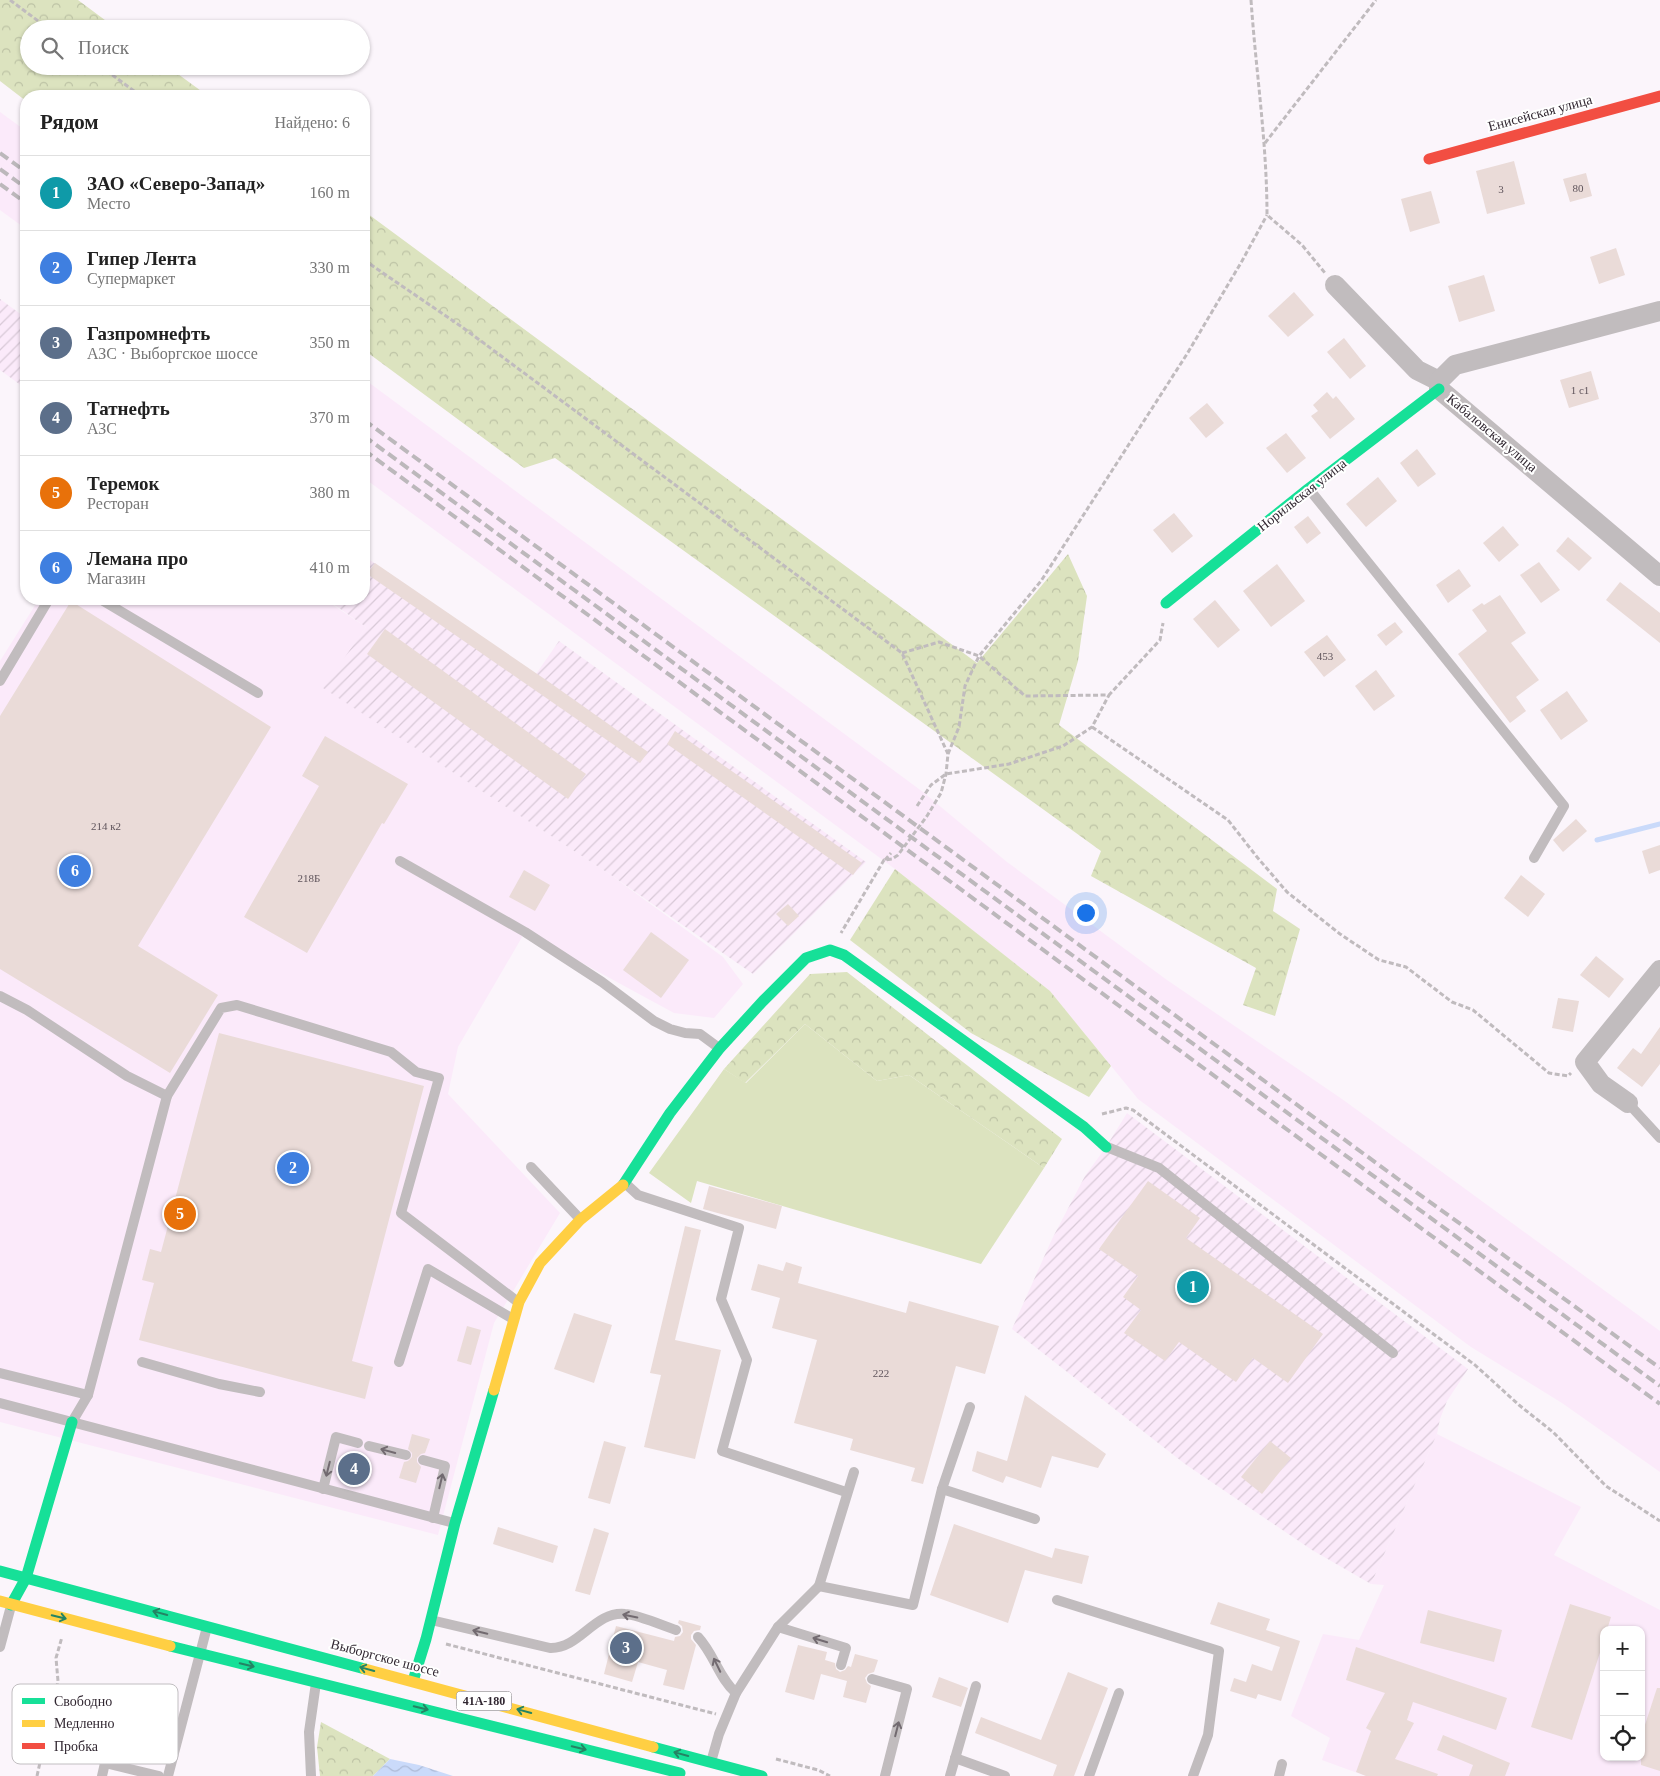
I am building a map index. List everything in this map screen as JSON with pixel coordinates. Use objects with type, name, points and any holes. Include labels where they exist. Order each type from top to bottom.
[{"type":"street","name":"Енисейская улица","points":[[1428,159],[1660,96]]},
{"type":"street","name":"Кабаловская улица","points":[[1335,285],[1417,370],[1439,385],[1657,569]]},
{"type":"street","name":"Норильская улица","points":[[1166,603],[1439,385],[1455,365],[1660,311]]},
{"type":"street","points":[[413,1681],[426,1639],[455,1523],[519,1302],[540,1263],[580,1220],[625,1183],[670,1113],[720,1048],[763,1000],[806,958],[830,950],[844,956],[1080,1124],[1106,1146]]},
{"type":"street","points":[[1628,1103],[1601,1084],[1585,1062],[1660,970]]},
{"type":"street","points":[[6,1603],[26,1578],[72,1422]]},
{"type":"street","name":"Выборгское шоссе","points":[[0,1571],[762,1776]]},
{"type":"street","name":"41А-180","points":[[6,1603],[665,1773],[692,1776]]},
{"type":"lane","points":[[1308,489],[1564,806],[1534,858]]},
{"type":"lane","points":[[0,681],[46,605]]},
{"type":"lane","points":[[110,605],[258,693]]},
{"type":"lane","points":[[400,861],[525,932],[602,982],[654,1021],[678,1031],[700,1034],[720,1048]]},
{"type":"lane","points":[[0,996],[27,1010],[127,1076],[168,1096]]},
{"type":"lane","points":[[72,1422],[88,1395],[168,1096],[221,1008],[237,1005],[391,1052],[416,1072],[439,1078],[402,1213],[519,1302]]},
{"type":"lane","points":[[1628,1103],[1660,1138]]},
{"type":"lane","points":[[1106,1146],[1159,1168],[1392,1353]]},
{"type":"lane","points":[[531,1167],[580,1220]]},
{"type":"lane","points":[[625,1183],[638,1195],[739,1228],[721,1299],[747,1360],[722,1451],[846,1492]]},
{"type":"lane","points":[[399,1362],[428,1269],[514,1320]]},
{"type":"lane","points":[[142,1362],[219,1384],[260,1392]]},
{"type":"lane","points":[[0,1373],[88,1395]]},
{"type":"lane","points":[[0,1403],[455,1523]]},
{"type":"lane","points":[[819,1586],[912,1605],[942,1489],[970,1407]]},
{"type":"lane","points":[[323,1489],[336,1437],[358,1443]]},
{"type":"lane","points":[[369,1446],[406,1456]]},
{"type":"lane","points":[[423,1460],[445,1466],[433,1518]]},
{"type":"lane","points":[[711,1762],[736,1693],[778,1627],[819,1586],[846,1492],[854,1472]]},
{"type":"lane","points":[[942,1489],[1035,1519]]},
{"type":"lane","points":[[1057,1600],[1219,1651],[1208,1735],[1192,1776]]},
{"type":"lane","points":[[0,1648],[6,1603]]},
{"type":"lane","points":[[430,1620],[550,1648],[568,1646],[599,1621],[613,1615],[625,1614],[676,1630]]},
{"type":"lane","points":[[178,1737],[207,1626]]},
{"type":"lane","points":[[778,1627],[846,1648],[841,1664]]},
{"type":"lane","points":[[698,1637],[708,1648],[721,1674],[736,1693]]},
{"type":"lane","points":[[872,1679],[908,1688],[885,1776]]},
{"type":"lane","points":[[311,1776],[309,1732],[316,1682]]},
{"type":"lane","points":[[950,1776],[976,1686]]},
{"type":"lane","points":[[1089,1776],[1119,1693]]},
{"type":"lane","points":[[955,1758],[1005,1776]]},
{"type":"lane","points":[[109,1764],[159,1776]]},
{"type":"lane","points":[[1278,1776],[1282,1764]]},
{"type":"path","points":[[10,0],[37,20]]},
{"type":"path","points":[[884,860],[892,859],[898,855],[927,816],[941,792],[946,774],[948,754],[959,727],[965,686],[978,656],[1041,581],[1187,354],[1242,261],[1266,215],[1264,144],[1251,0]]},
{"type":"path","points":[[1264,144],[1376,0]]},
{"type":"path","points":[[112,75],[133,90]]},
{"type":"path","points":[[1266,215],[1302,245],[1335,285]]},
{"type":"path","points":[[370,264],[462,326],[902,653],[948,754]]},
{"type":"path","points":[[916,806],[932,785],[946,774],[1010,764],[1063,746],[1092,727],[1109,695],[1160,640],[1166,603]]},
{"type":"path","points":[[902,653],[940,642],[978,656],[1025,696],[1109,695]]},
{"type":"path","points":[[1092,727],[1228,820],[1256,857],[1287,892],[1340,934],[1379,960],[1406,968],[1452,1002],[1473,1010],[1549,1073],[1568,1076],[1585,1062]]},
{"type":"path","points":[[830,950],[884,860],[891,853]]},
{"type":"path","points":[[1080,1124],[1090,1122],[1104,1113],[1115,1110],[1126,1108],[1133,1110],[1475,1365],[1519,1405],[1553,1432],[1606,1486],[1660,1521]]},
{"type":"path","points":[[57,1684],[56,1658],[62,1635]]},
{"type":"path","points":[[426,1639],[726,1717]]},
{"type":"path","points":[[773,1758],[818,1770],[830,1776]]},
{"type":"shaded area","points":[[0,112],[20,127],[20,225],[0,210]]},
{"type":"shaded area","points":[[0,299],[20,314],[20,385],[0,370]]},
{"type":"shaded area","points":[[370,383],[923,792],[1007,862],[1167,980],[1342,1099],[1660,1331],[1660,1472],[1562,1403],[1471,1347],[1138,1099],[1050,991],[895,869],[370,482]]},
{"type":"shaded area","points":[[370,560],[536,674],[559,641],[866,862],[753,974],[608,873],[323,688],[366,627],[335,605],[370,605]]},
{"type":"shaded area","points":[[35,605],[333,605],[366,627],[324,688],[608,873],[723,957],[743,984],[714,1018],[674,1013],[525,932],[458,1047],[448,1094],[560,1213],[494,1323],[438,1535],[0,1422],[0,661]]},
{"type":"shaded area","points":[[1127,1113],[1468,1369],[1447,1401],[1437,1434],[1371,1584],[1312,1550],[1185,1464],[1012,1329],[1052,1239],[1085,1176]]},
{"type":"shaded area","points":[[1437,1434],[1581,1507],[1554,1555],[1660,1610],[1660,1776],[1366,1776],[1322,1760],[1330,1738],[1291,1716],[1323,1634],[1359,1640],[1384,1585],[1371,1584]]},
{"type":"green space","points":[[0,0],[78,0],[105,20],[20,20],[20,75],[179,75],[200,90],[20,90],[20,96],[0,81]]},
{"type":"green space","points":[[370,215],[977,663],[1068,554],[1087,596],[1078,661],[1059,725],[1277,889],[1273,911],[1300,929],[1275,1016],[1243,1005],[1256,968],[1091,876],[1101,851],[555,458],[524,468],[370,354]]},
{"type":"green space","points":[[895,869],[1050,991],[1111,1066],[1089,1097],[971,1033],[850,940]]},
{"type":"green space","points":[[847,972],[1062,1139],[1044,1168],[909,1075],[877,1081],[805,1024],[745,1083],[724,1069],[810,974]]},
{"type":"green space","points":[[805,1024],[877,1081],[909,1075],[1044,1168],[981,1264],[697,1181],[691,1203],[649,1173],[724,1069],[746,1083]]},
{"type":"green space","points":[[321,1722],[390,1759],[373,1776],[320,1776],[317,1747]]},
{"type":"water","points":[[390,1759],[419,1765],[453,1776],[373,1776]]},
{"type":"building","points":[[1514,161],[1525,204],[1487,214],[1476,171]]},
{"type":"building","points":[[1586,173],[1592,196],[1570,202],[1563,179]]},
{"type":"building","points":[[1431,191],[1440,223],[1410,232],[1401,199]]},
{"type":"building","points":[[1616,248],[1625,275],[1599,284],[1590,257]]},
{"type":"building","points":[[1484,275],[1495,311],[1459,322],[1448,286]]},
{"type":"building","points":[[1294,292],[1314,315],[1288,337],[1268,316]]},
{"type":"building","points":[[1344,338],[1366,366],[1350,379],[1327,352]]},
{"type":"building","points":[[1591,371],[1599,399],[1569,408],[1560,380]]},
{"type":"building","points":[[1327,392],[1333,399],[1336,396],[1355,419],[1330,439],[1311,416],[1318,411],[1313,405]]},
{"type":"building","points":[[1207,403],[1224,423],[1206,438],[1189,418]]},
{"type":"building","points":[[1286,433],[1306,458],[1287,473],[1266,448]]},
{"type":"building","points":[[1417,449],[1436,474],[1418,487],[1400,463]]},
{"type":"building","points":[[1378,477],[1397,501],[1366,527],[1346,504]]},
{"type":"building","points":[[1174,513],[1193,536],[1172,553],[1153,530]]},
{"type":"building","points":[[1308,516],[1321,533],[1307,544],[1294,527]]},
{"type":"building","points":[[1503,526],[1519,545],[1499,562],[1483,543]]},
{"type":"building","points":[[1568,537],[1592,558],[1579,571],[1556,551]]},
{"type":"building","points":[[1539,562],[1560,590],[1541,603],[1520,575]]},
{"type":"building","points":[[375,563],[648,752],[640,763],[370,576],[370,570]]},
{"type":"building","points":[[1277,564],[1305,601],[1271,627],[1243,591]]},
{"type":"building","points":[[1459,569],[1471,586],[1448,603],[1436,585]]},
{"type":"building","points":[[1620,582],[1660,613],[1660,643],[1606,600]]},
{"type":"building","points":[[1500,595],[1526,633],[1511,643],[1539,680],[1516,697],[1526,711],[1510,723],[1458,654],[1487,631],[1472,610]]},
{"type":"building","points":[[1215,600],[1240,630],[1218,648],[1193,619]]},
{"type":"building","points":[[69,605],[77,605],[271,727],[138,946],[218,995],[170,1073],[0,969],[0,716]]},
{"type":"building","points":[[1395,622],[1403,632],[1386,646],[1377,635]]},
{"type":"building","points":[[385,629],[586,774],[568,799],[367,654]]},
{"type":"building","points":[[1327,635],[1346,660],[1324,677],[1304,652]]},
{"type":"building","points":[[1376,670],[1395,696],[1374,711],[1355,686]]},
{"type":"building","points":[[1567,691],[1588,721],[1561,740],[1540,710]]},
{"type":"building","points":[[675,731],[862,863],[853,875],[667,744]]},
{"type":"building","points":[[325,736],[408,784],[384,824],[382,823],[307,953],[244,917],[319,786],[302,776]]},
{"type":"building","points":[[1576,819],[1587,831],[1563,852],[1553,840]]},
{"type":"building","points":[[1660,845],[1660,870],[1649,874],[1642,851]]},
{"type":"building","points":[[524,870],[550,885],[535,911],[509,897]]},
{"type":"building","points":[[1521,875],[1545,894],[1528,917],[1504,898]]},
{"type":"building","points":[[788,904],[799,916],[788,926],[776,914]]},
{"type":"building","points":[[651,932],[689,960],[661,998],[623,970]]},
{"type":"building","points":[[1596,956],[1624,979],[1609,998],[1580,975]]},
{"type":"building","points":[[1558,998],[1579,1001],[1573,1032],[1552,1028]]},
{"type":"building","points":[[1660,1027],[1660,1064],[1642,1087],[1617,1068],[1633,1048],[1641,1054]]},
{"type":"building","points":[[219,1033],[424,1086],[352,1361],[373,1367],[365,1399],[139,1340],[154,1283],[142,1280],[150,1249],[161,1252]]},
{"type":"building","points":[[1148,1181],[1200,1218],[1186,1238],[1323,1334],[1288,1383],[1253,1358],[1236,1382],[1179,1342],[1165,1361],[1124,1333],[1141,1310],[1123,1297],[1138,1276],[1099,1249]]},
{"type":"building","points":[[709,1186],[782,1206],[776,1229],[703,1209]]},
{"type":"building","points":[[685,1226],[701,1230],[675,1340],[721,1350],[695,1459],[644,1447],[661,1375],[650,1373]]},
{"type":"building","points":[[786,1262],[802,1267],[798,1283],[906,1313],[909,1301],[999,1326],[985,1374],[956,1366],[923,1484],[911,1481],[915,1468],[850,1450],[853,1439],[794,1423],[817,1340],[772,1328],[780,1298],[751,1290],[758,1264],[783,1271]]},
{"type":"building","points":[[574,1313],[612,1325],[594,1383],[554,1369]]},
{"type":"building","points":[[467,1326],[481,1330],[471,1365],[457,1361]]},
{"type":"building","points":[[1025,1395],[1106,1454],[1098,1468],[1052,1456],[1041,1488],[1006,1476],[1003,1483],[972,1471],[977,1451],[1007,1461]]},
{"type":"building","points":[[412,1434],[430,1439],[425,1453],[417,1458],[417,1462],[421,1467],[416,1483],[399,1478],[404,1462],[412,1457],[412,1453],[408,1449]]},
{"type":"building","points":[[604,1441],[626,1447],[610,1504],[588,1498]]},
{"type":"building","points":[[1270,1441],[1291,1458],[1262,1494],[1241,1477]]},
{"type":"building","points":[[349,1456],[366,1460],[360,1483],[343,1478]]},
{"type":"building","points":[[954,1524],[1052,1558],[1055,1548],[1089,1556],[1082,1584],[1025,1570],[1008,1623],[930,1595]]},
{"type":"building","points":[[498,1527],[558,1546],[553,1563],[493,1544]]},
{"type":"building","points":[[594,1528],[609,1533],[590,1595],[575,1591]]},
{"type":"building","points":[[1218,1602],[1270,1619],[1266,1630],[1300,1641],[1281,1701],[1258,1694],[1256,1699],[1230,1691],[1234,1678],[1246,1682],[1252,1664],[1272,1671],[1280,1647],[1210,1624]]},
{"type":"building","points":[[1570,1604],[1611,1617],[1608,1626],[1600,1626],[1600,1652],[1572,1740],[1531,1727]]},
{"type":"building","points":[[1428,1610],[1502,1630],[1494,1662],[1420,1643]]},
{"type":"building","points":[[679,1620],[701,1626],[700,1630],[694,1631],[691,1635],[691,1639],[696,1645],[684,1690],[663,1685],[667,1670],[638,1662],[632,1682],[604,1674],[616,1626],[674,1641],[675,1637],[680,1636],[683,1632],[682,1626],[678,1623]]},
{"type":"building","points":[[798,1645],[827,1652],[825,1660],[835,1663],[836,1669],[840,1672],[848,1666],[851,1667],[855,1654],[878,1660],[874,1672],[868,1674],[865,1678],[871,1686],[866,1703],[843,1697],[847,1681],[821,1674],[814,1700],[785,1692]]},
{"type":"building","points":[[1356,1647],[1507,1698],[1496,1730],[1413,1702],[1407,1720],[1414,1723],[1395,1759],[1438,1774],[1437,1776],[1366,1776],[1356,1772],[1371,1731],[1366,1728],[1385,1693],[1346,1680]]},
{"type":"building","points":[[1068,1672],[1108,1688],[1074,1776],[1053,1776],[1057,1765],[975,1733],[981,1717],[1041,1740]]},
{"type":"building","points":[[939,1677],[968,1688],[961,1707],[932,1697]]},
{"type":"building","points":[[1657,1688],[1660,1688],[1660,1771],[1641,1765],[1641,1761],[1645,1761],[1645,1725]]},
{"type":"building","points":[[1443,1735],[1510,1763],[1505,1776],[1469,1776],[1473,1765],[1437,1750]]},
{"type":"waterway","points":[[1597,840],[1660,824]]},
{"type":"railway","points":[[0,153],[20,168]]},
{"type":"railway","points":[[0,169],[20,184]]},
{"type":"railway","points":[[0,184],[20,199]]},
{"type":"railway","points":[[370,424],[1398,1179],[1660,1368]]},
{"type":"railway","points":[[370,440],[1660,1386]]},
{"type":"railway","points":[[370,454],[1660,1404]]},
{"type":"traffic: fast","points":[[1166,603],[1308,489],[1439,389]]},
{"type":"traffic: fast","points":[[623,1185],[670,1113],[720,1048],[806,958],[830,950],[844,955],[1084,1127],[1106,1147]]},
{"type":"traffic: fast","points":[[413,1681],[426,1639],[455,1523],[494,1390]]},
{"type":"traffic: fast","points":[[11,1605],[26,1578],[72,1422]]},
{"type":"traffic: fast","points":[[0,1571],[365,1669]]},
{"type":"traffic: fast","points":[[170,1646],[680,1773]]},
{"type":"traffic: fast","points":[[653,1747],[762,1776]]},
{"type":"traffic: slow","points":[[494,1390],[519,1302],[540,1263],[580,1220],[623,1185]]},
{"type":"traffic: slow","points":[[0,1601],[170,1646]]},
{"type":"traffic: slow","points":[[365,1669],[653,1747]]},
{"type":"traffic: jam","points":[[1429,159],[1660,96]]},
{"type":"place","name":"Лемана про","points":[[75,871]]},
{"type":"place","name":"Гипер Лента","points":[[293,1168]]},
{"type":"place","name":"Теремок","points":[[180,1214]]},
{"type":"place","name":"ЗАО «Северо-Запад»","points":[[1193,1287]]},
{"type":"place","name":"Татнефть","points":[[354,1469]]},
{"type":"place","name":"Газпромнефть","points":[[626,1648]]}]
